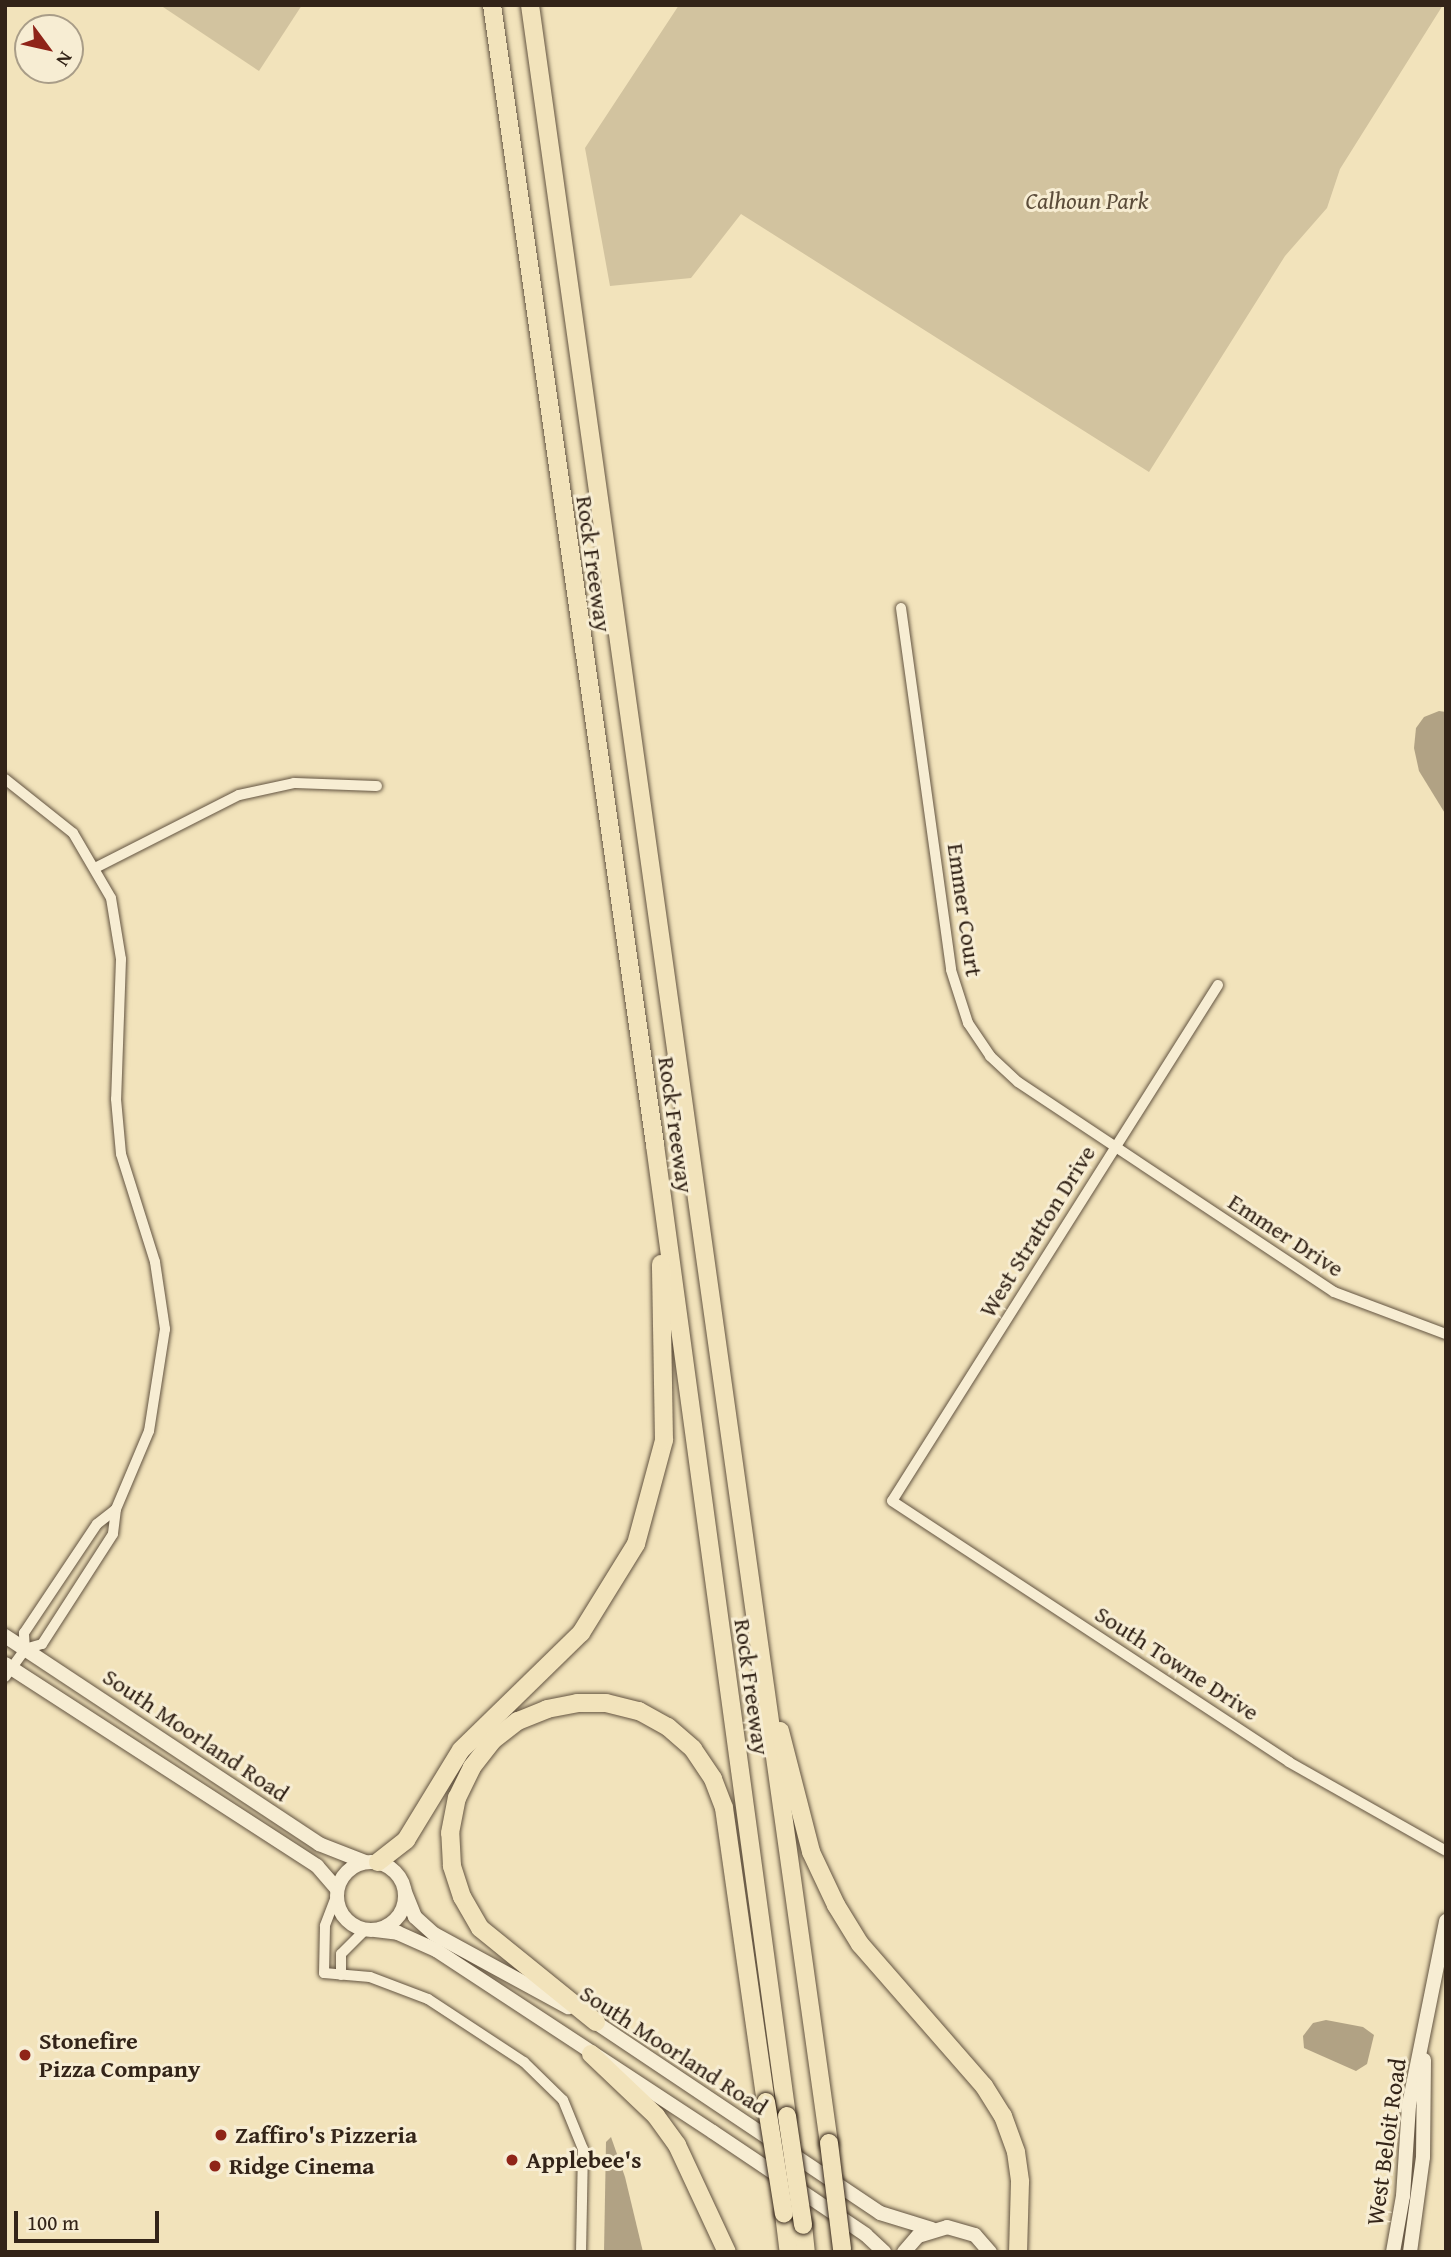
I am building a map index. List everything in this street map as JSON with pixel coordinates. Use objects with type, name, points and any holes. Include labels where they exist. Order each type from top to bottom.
[{"type":"highway","name":"Rock Freeway","points":[[492,5],[619,917],[655,1145],[807,2252]]},
{"type":"highway","name":"Rock Freeway","points":[[530,5],[842,2250]]},
{"type":"highway","points":[[371,1862],[406,1840],[461,1749],[581,1633],[636,1544],[664,1440],[666,1377],[655,1145]]},
{"type":"highway","points":[[753,1608],[811,1852],[860,1944],[984,2086],[1003,2116],[1016,2152],[1018,2252]]},
{"type":"highway","points":[[596,2022],[480,1927],[462,1897],[452,1866],[450,1833],[457,1798],[472,1766],[492,1741],[518,1721],[547,1709],[577,1703],[606,1703],[639,1711],[668,1727],[693,1749],[713,1779],[724,1808],[789,2252]]},
{"type":"highway","points":[[591,2054],[656,2116],[677,2145],[727,2252]]},
{"type":"highway","points":[[1006,2252],[1019,2207]]},
{"type":"main road","name":"South Moorland Road","points":[[5,1636],[319,1844],[371,1862]]},
{"type":"main road","name":"South Moorland Road","points":[[7,1670],[317,1866],[337,1892]]},
{"type":"main road","points":[[371,1862],[396,1873],[405,1892],[401,1913],[370,1930],[348,1921],[337,1892],[344,1874],[371,1862]]},
{"type":"main road","name":"South Moorland Road","points":[[405,1892],[415,1917],[434,1934],[596,2022],[880,2213],[932,2229],[961,2229],[975,2235],[990,2252]]},
{"type":"main road","name":"West Beloit Road","points":[[1393,2252],[1403,2196],[1409,2105],[1446,1921]]},
{"type":"main road","name":"South Moorland Road","points":[[370,1930],[398,1933],[436,1950],[856,2228],[884,2252]]},
{"type":"main road","name":"West Beloit Road","points":[[1410,2252],[1423,2157],[1424,2038]]},
{"type":"main road","points":[[904,2252],[932,2229]]},
{"type":"street","name":"Emmer Court","points":[[901,608],[951,970],[961,1007],[977,1039],[1003,1070],[1116,1147]]},
{"type":"street","points":[[5,779],[56,815],[97,867],[111,898],[121,946],[116,1099],[121,1154],[161,1286],[165,1329],[149,1431],[116,1509],[114,1534],[42,1644],[25,1649],[7,1670]]},
{"type":"street","points":[[97,867],[239,795],[294,783],[377,786]]},
{"type":"street","name":"West Stratton Drive","points":[[891,1501],[1218,985]]},
{"type":"street","name":"Emmer Drive","points":[[1116,1147],[1334,1292],[1446,1335]]},
{"type":"street","name":"South Towne Drive","points":[[891,1501],[1289,1762],[1446,1850]]},
{"type":"street","points":[[25,1649],[24,1633],[97,1524],[116,1509]]},
{"type":"street","points":[[337,1892],[325,1926],[324,1973],[390,1982],[428,1999],[524,2062],[554,2088],[572,2116],[583,2149],[581,2252]]},
{"type":"street","points":[[341,1975],[341,1954],[370,1930]]},
{"type":"green space","points":[[160,5],[302,5],[259,71]]},
{"type":"green space","name":"Calhoun Park","points":[[679,5],[1443,5],[1340,169],[1327,208],[1285,256],[1149,472],[741,214],[691,278],[610,286],[585,148]]},
{"type":"shaded area","points":[[1439,711],[1446,712],[1446,815],[1419,771],[1414,748],[1416,728],[1424,717]]},
{"type":"shaded area","points":[[1326,2020],[1363,2027],[1374,2035],[1367,2064],[1356,2071],[1304,2048],[1303,2036],[1313,2023]]},
{"type":"shaded area","points":[[611,2137],[625,2177],[643,2252],[604,2252],[606,2142]]},
{"type":"place","name":"Stonefire Pizza Company","points":[[25,2055]]},
{"type":"place","name":"Zaffiro's Pizzeria","points":[[221,2135]]},
{"type":"place","name":"Applebee's","points":[[512,2160]]},
{"type":"place","name":"Ridge Cinema","points":[[215,2166]]}]
